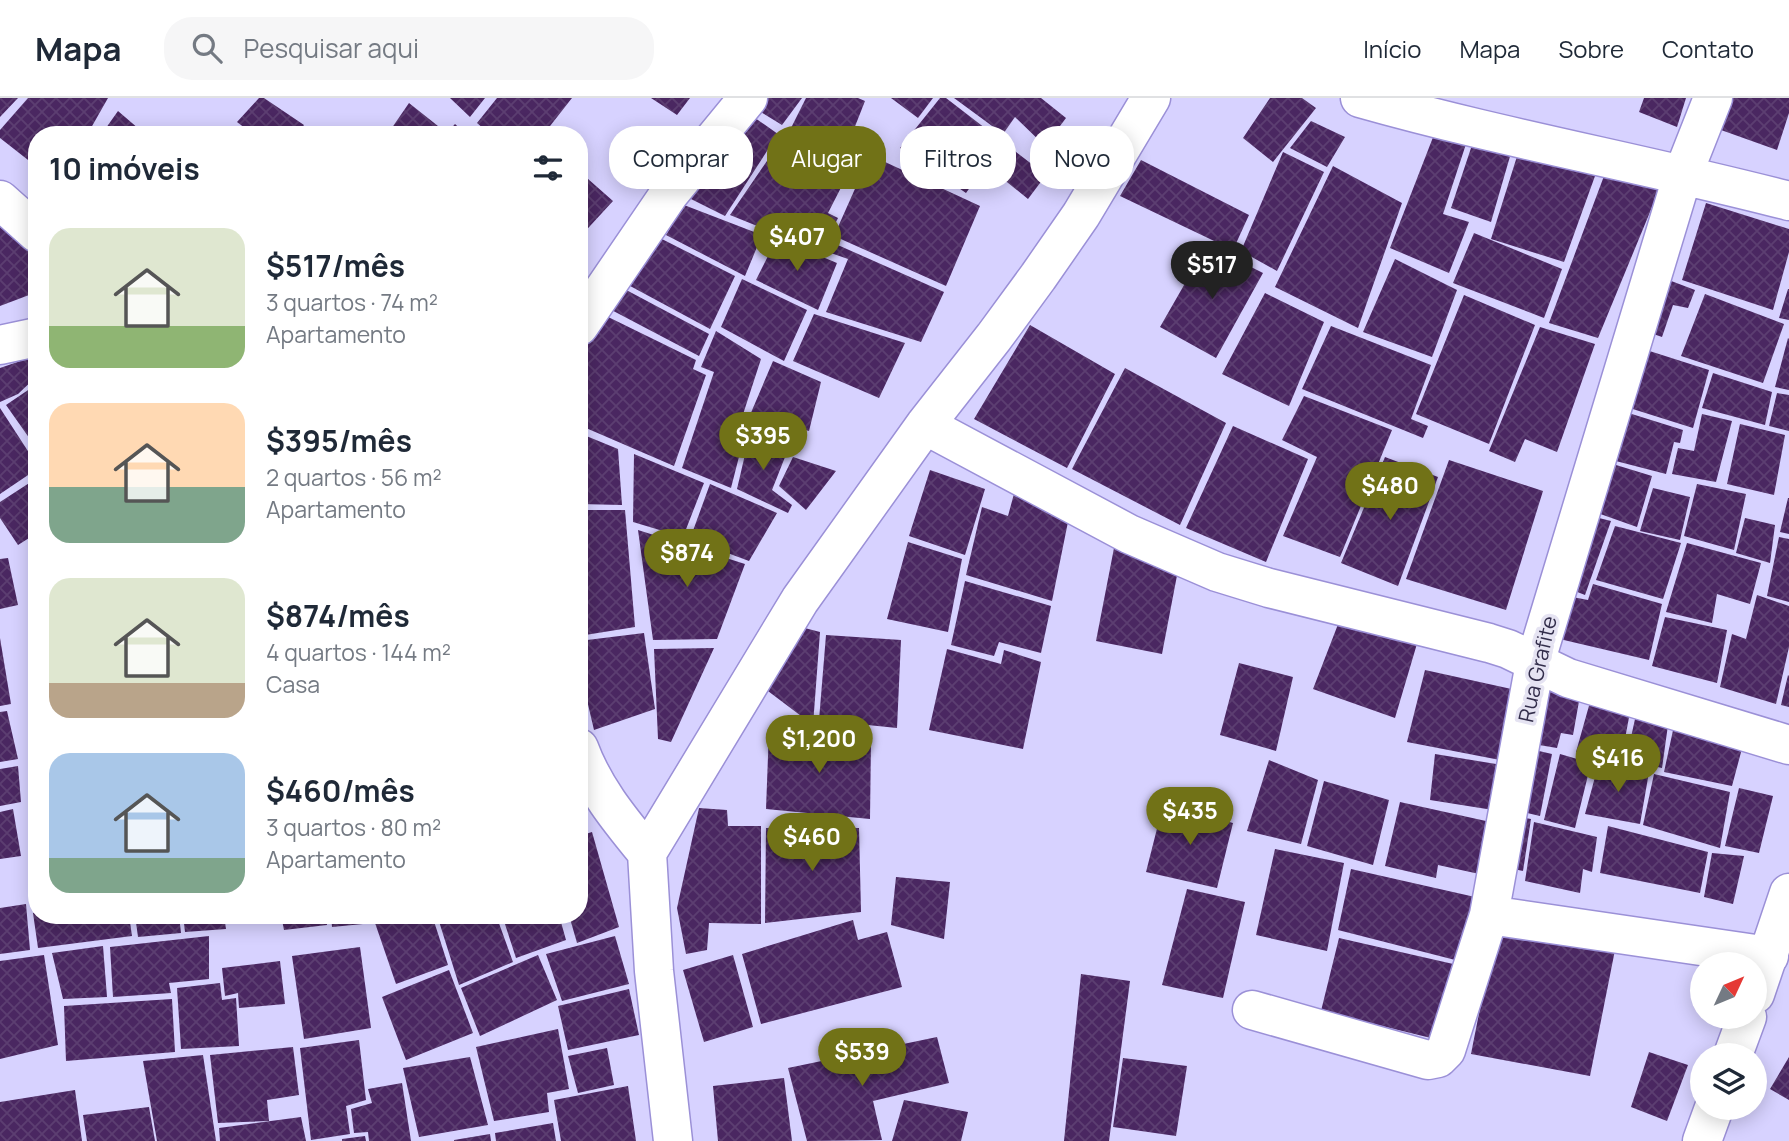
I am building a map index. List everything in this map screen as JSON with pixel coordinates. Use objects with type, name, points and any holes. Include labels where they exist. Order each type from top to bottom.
[{"type":"street","points":[[588,313],[669,194],[748,98]]},
{"type":"street","points":[[673,1141],[654,971],[647,853],[800,600],[925,425],[994,337],[1066,236],[1151,98]]},
{"type":"street","points":[[1360,98],[1426,117],[1683,174],[1789,201]]},
{"type":"street","name":"Rua Grafite","points":[[1252,1010],[1428,1060],[1438,1058],[1446,1050],[1489,915],[1535,663],[1683,174],[1713,98]]},
{"type":"street","points":[[0,200],[28,225]]},
{"type":"street","points":[[0,345],[28,339]]},
{"type":"street","points":[[925,425],[1129,534],[1217,572],[1269,588],[1489,643],[1508,649],[1568,678],[1789,745]]},
{"type":"street","points":[[588,769],[606,802],[647,853]]},
{"type":"street","points":[[1489,915],[1769,956],[1789,892]]},
{"type":"street","points":[[1702,1141],[1710,1120]]},
{"type":"building","points":[[0,98],[18,98],[0,117]]},
{"type":"building","points":[[28,98],[108,98],[92,126],[28,126],[28,160],[0,138],[0,130]]},
{"type":"building","points":[[259,98],[264,98],[304,125],[242,126],[237,122]]},
{"type":"building","points":[[450,98],[485,98],[470,117]]},
{"type":"building","points":[[497,98],[572,98],[550,126],[480,126],[477,123]]},
{"type":"building","points":[[651,98],[690,98],[677,115]]},
{"type":"building","points":[[757,98],[802,98],[782,125],[751,106]]},
{"type":"building","points":[[806,98],[858,98],[865,101],[855,126],[792,126]]},
{"type":"building","points":[[891,98],[933,98],[918,118]]},
{"type":"building","points":[[940,98],[946,98],[982,126],[918,126]]},
{"type":"building","points":[[954,98],[1041,98],[1066,118],[1060,126],[1030,126],[1030,132],[1015,117],[1009,126],[992,126]]},
{"type":"building","points":[[1270,98],[1302,98],[1316,108],[1273,162],[1243,138]]},
{"type":"building","points":[[1644,98],[1686,98],[1677,127],[1639,112]]},
{"type":"building","points":[[1733,98],[1789,98],[1789,113],[1777,150],[1721,130]]},
{"type":"building","points":[[409,103],[438,126],[393,126]]},
{"type":"building","points":[[118,111],[136,126],[107,126]]},
{"type":"building","points":[[745,111],[767,126],[767,151],[753,173],[753,126],[733,126]]},
{"type":"building","points":[[1311,121],[1345,137],[1327,167],[1290,148]]},
{"type":"building","points":[[1437,127],[1468,138],[1443,214],[1469,222],[1449,273],[1390,248]]},
{"type":"building","points":[[1474,139],[1513,146],[1491,222],[1451,208]]},
{"type":"building","points":[[1519,150],[1599,165],[1564,262],[1491,239]]},
{"type":"building","points":[[1016,152],[1030,163],[1030,189],[1036,189],[1028,199],[1016,189]]},
{"type":"building","points":[[1283,152],[1324,172],[1277,271],[1241,251]]},
{"type":"building","points":[[1141,160],[1249,215],[1233,250],[1120,196],[1124,189],[1134,189],[1134,172]]},
{"type":"building","points":[[767,161],[767,189],[840,189],[828,213],[838,218],[821,252],[730,215],[748,189],[753,189],[753,181]]},
{"type":"building","points":[[886,162],[900,169],[900,189],[943,189],[980,206],[946,286],[834,236],[855,189],[886,189]]},
{"type":"building","points":[[1333,166],[1402,203],[1358,328],[1275,287]]},
{"type":"building","points":[[1607,168],[1662,183],[1598,338],[1549,323]]},
{"type":"building","points":[[588,179],[613,201],[588,228]]},
{"type":"building","points":[[682,189],[742,189],[725,216],[679,193]]},
{"type":"building","points":[[1706,203],[1789,229],[1789,252],[1773,310],[1682,280]]},
{"type":"building","points":[[684,205],[762,235],[745,276],[666,235]]},
{"type":"building","points":[[0,217],[28,243],[28,295],[0,306]]},
{"type":"building","points":[[650,233],[735,276],[710,329],[619,280]]},
{"type":"building","points":[[1474,233],[1562,269],[1544,318],[1453,283]]},
{"type":"building","points":[[777,238],[837,263],[818,310],[756,280]]},
{"type":"building","points":[[831,242],[944,292],[921,342],[826,312],[848,259],[828,252]]},
{"type":"building","points":[[1207,245],[1263,273],[1216,358],[1160,327]]},
{"type":"building","points":[[1395,259],[1457,290],[1432,357],[1363,332]]},
{"type":"building","points":[[1658,276],[1695,290],[1688,308],[1673,305],[1662,337],[1642,330]]},
{"type":"building","points":[[742,279],[807,310],[784,361],[721,327]]},
{"type":"building","points":[[615,284],[709,334],[699,356],[602,305]]},
{"type":"building","points":[[1789,289],[1789,320],[1779,318]]},
{"type":"building","points":[[1265,293],[1324,322],[1289,406],[1222,374]]},
{"type":"building","points":[[1705,294],[1784,324],[1763,383],[1681,356]]},
{"type":"building","points":[[1464,295],[1535,325],[1489,444],[1416,414]]},
{"type":"building","points":[[598,312],[696,360],[693,369],[706,375],[674,466],[588,429],[588,328]]},
{"type":"building","points":[[814,314],[905,343],[879,398],[793,361]]},
{"type":"building","points":[[1030,325],[1115,374],[1067,468],[974,419]]},
{"type":"building","points":[[1331,326],[1431,365],[1411,419],[1428,426],[1423,438],[1302,389]]},
{"type":"building","points":[[1540,327],[1595,344],[1557,452],[1525,439],[1515,462],[1489,451]]},
{"type":"building","points":[[716,331],[761,359],[734,442],[742,445],[731,488],[682,468],[714,372],[701,367]]},
{"type":"building","points":[[1789,339],[1789,390],[1775,387]]},
{"type":"building","points":[[1637,347],[1709,370],[1693,428],[1620,405]]},
{"type":"building","points":[[28,358],[28,385],[18,394],[0,402],[0,368]]},
{"type":"building","points":[[773,361],[821,382],[809,431],[750,415]]},
{"type":"building","points":[[1125,368],[1226,423],[1180,525],[1072,469]]},
{"type":"building","points":[[1713,373],[1772,392],[1765,425],[1702,408]]},
{"type":"building","points":[[28,390],[28,436],[6,405]]},
{"type":"building","points":[[1777,393],[1789,395],[1789,431],[1769,426]]},
{"type":"building","points":[[1304,396],[1392,430],[1340,557],[1283,536],[1317,457],[1282,440]]},
{"type":"building","points":[[0,408],[28,451],[28,475],[0,494]]},
{"type":"building","points":[[1619,410],[1683,430],[1680,443],[1674,442],[1666,474],[1608,459]]},
{"type":"building","points":[[1702,414],[1732,421],[1716,482],[1672,474],[1678,448],[1694,451]]},
{"type":"building","points":[[1740,424],[1785,435],[1774,495],[1727,484]]},
{"type":"building","points":[[1233,426],[1308,459],[1266,562],[1186,528]]},
{"type":"building","points":[[750,433],[787,452],[772,490],[792,505],[788,513],[737,489]]},
{"type":"building","points":[[588,437],[618,449],[622,505],[588,504]]},
{"type":"building","points":[[634,454],[704,483],[683,537],[633,522]]},
{"type":"building","points":[[793,457],[836,471],[806,510],[779,486]]},
{"type":"building","points":[[1385,457],[1438,477],[1398,586],[1341,563]]},
{"type":"building","points":[[1449,460],[1543,491],[1506,610],[1406,579]]},
{"type":"building","points":[[1603,461],[1652,476],[1637,527],[1589,510]]},
{"type":"building","points":[[930,470],[985,489],[965,555],[909,536]]},
{"type":"building","points":[[28,484],[28,539],[18,545],[0,518],[0,502]]},
{"type":"building","points":[[710,484],[777,513],[749,561],[690,539]]},
{"type":"building","points":[[1697,484],[1746,494],[1734,550],[1684,536]]},
{"type":"building","points":[[1653,488],[1690,497],[1680,540],[1640,531]]},
{"type":"building","points":[[1015,490],[1070,512],[1052,601],[966,575],[982,507],[1008,516]]},
{"type":"building","points":[[1789,498],[1789,534],[1780,532]]},
{"type":"building","points":[[588,510],[625,510],[635,627],[588,635]]},
{"type":"building","points":[[1587,515],[1611,521],[1585,595],[1562,586]]},
{"type":"building","points":[[1745,518],[1775,525],[1770,563],[1736,553]]},
{"type":"building","points":[[1615,526],[1681,543],[1663,599],[1596,580]]},
{"type":"building","points":[[638,530],[745,564],[717,639],[653,640]]},
{"type":"building","points":[[1779,537],[1789,539],[1789,602],[1767,596]]},
{"type":"building","points":[[908,542],[962,559],[948,632],[887,619]]},
{"type":"building","points":[[1687,543],[1761,563],[1750,604],[1717,594],[1712,623],[1666,612]]},
{"type":"building","points":[[1114,548],[1179,565],[1162,654],[1096,641]]},
{"type":"building","points":[[8,558],[18,605],[0,609],[0,559]]},
{"type":"building","points":[[965,581],[1051,606],[1041,653],[999,642],[994,656],[951,645]]},
{"type":"building","points":[[1593,584],[1662,604],[1649,660],[1551,637],[1562,595],[1588,600]]},
{"type":"building","points":[[1757,595],[1789,606],[1789,647],[1776,704],[1720,687],[1732,634],[1746,639]]},
{"type":"building","points":[[1342,614],[1419,637],[1395,718],[1313,689]]},
{"type":"building","points":[[1665,617],[1727,630],[1717,683],[1652,666]]},
{"type":"building","points":[[797,626],[820,632],[813,725],[760,685]]},
{"type":"building","points":[[644,633],[655,709],[594,730],[588,704],[588,640]]},
{"type":"building","points":[[826,635],[901,640],[897,728],[819,720]]},
{"type":"building","points":[[0,638],[11,704],[0,706]]},
{"type":"building","points":[[714,648],[671,742],[658,739],[654,649]]},
{"type":"building","points":[[947,649],[1001,664],[1004,650],[1041,662],[1023,749],[929,730]]},
{"type":"building","points":[[1239,663],[1293,677],[1276,751],[1220,735]]},
{"type":"building","points":[[1425,670],[1516,690],[1500,760],[1407,742]]},
{"type":"building","points":[[1541,676],[1581,690],[1573,735],[1561,733],[1557,748],[1527,743]]},
{"type":"building","points":[[1789,676],[1789,707],[1781,705]]},
{"type":"building","points":[[1592,695],[1631,707],[1620,765],[1576,752]]},
{"type":"building","points":[[1637,710],[1669,718],[1662,768],[1626,760]]},
{"type":"building","points":[[7,711],[18,759],[0,762],[0,712]]},
{"type":"building","points":[[1675,721],[1744,741],[1732,786],[1664,772]]},
{"type":"building","points":[[769,730],[871,740],[870,819],[766,809]]},
{"type":"building","points":[[1526,748],[1552,754],[1540,816],[1515,810]]},
{"type":"building","points":[[1435,754],[1496,764],[1493,810],[1430,800]]},
{"type":"building","points":[[1560,754],[1591,763],[1575,828],[1544,820]]},
{"type":"building","points":[[1269,760],[1318,780],[1301,844],[1247,831]]},
{"type":"building","points":[[18,766],[21,802],[0,806],[0,769]]},
{"type":"building","points":[[1598,766],[1649,772],[1640,824],[1585,814]]},
{"type":"building","points":[[1654,774],[1730,792],[1720,848],[1643,825]]},
{"type":"building","points":[[1324,781],[1389,800],[1373,865],[1307,846]]},
{"type":"building","points":[[1739,788],[1773,796],[1759,853],[1725,846]]},
{"type":"building","points":[[1400,802],[1495,823],[1484,875],[1438,865],[1436,878],[1385,866]]},
{"type":"building","points":[[1163,805],[1233,823],[1217,888],[1146,872]]},
{"type":"building","points":[[699,808],[727,810],[728,826],[761,826],[761,924],[709,923],[707,950],[686,954],[677,908]]},
{"type":"building","points":[[13,809],[21,856],[0,859],[0,812]]},
{"type":"building","points":[[1513,816],[1531,819],[1523,871],[1504,867]]},
{"type":"building","points":[[1534,822],[1597,837],[1592,872],[1583,869],[1580,893],[1525,881]]},
{"type":"building","points":[[1608,826],[1708,852],[1700,893],[1600,873]]},
{"type":"building","points":[[766,828],[859,828],[861,912],[765,923]]},
{"type":"building","points":[[592,832],[619,927],[577,943],[572,924],[588,924],[588,833]]},
{"type":"building","points":[[1275,849],[1344,863],[1327,951],[1256,935]]},
{"type":"building","points":[[1712,853],[1744,856],[1733,904],[1704,897]]},
{"type":"building","points":[[1351,869],[1475,897],[1463,962],[1338,930]]},
{"type":"building","points":[[896,877],[950,882],[944,939],[891,925]]},
{"type":"building","points":[[1187,889],[1245,902],[1223,998],[1162,985]]},
{"type":"building","points":[[26,904],[30,950],[0,954],[0,908]]},
{"type":"building","points":[[853,920],[858,940],[887,932],[902,987],[761,1024],[742,954]]},
{"type":"building","points":[[35,924],[130,924],[132,936],[38,948]]},
{"type":"building","points":[[136,924],[180,924],[181,933],[138,937]]},
{"type":"building","points":[[184,924],[225,924],[226,929],[185,932]]},
{"type":"building","points":[[283,924],[327,924],[327,925],[284,930]]},
{"type":"building","points":[[332,924],[363,924],[332,927]]},
{"type":"building","points":[[375,924],[435,924],[448,965],[396,984]]},
{"type":"building","points":[[440,924],[499,924],[513,962],[459,985]]},
{"type":"building","points":[[505,924],[562,924],[566,940],[516,958]]},
{"type":"building","points":[[1496,927],[1616,945],[1590,1076],[1471,1054]]},
{"type":"building","points":[[209,936],[209,979],[169,983],[171,993],[113,997],[110,947]]},
{"type":"building","points":[[615,936],[629,984],[562,1001],[546,954]]},
{"type":"building","points":[[1339,938],[1462,966],[1439,1040],[1321,1011]]},
{"type":"building","points":[[103,946],[107,997],[63,999],[52,953]]},
{"type":"building","points":[[360,947],[371,1028],[304,1039],[292,956]]},
{"type":"building","points":[[44,955],[58,1045],[0,1059],[0,961]]},
{"type":"building","points":[[538,955],[557,1000],[480,1036],[461,988]]},
{"type":"building","points":[[733,955],[753,1027],[704,1042],[683,970]]},
{"type":"building","points":[[280,961],[285,1004],[239,1008],[238,993],[225,996],[222,968]]},
{"type":"building","points":[[449,970],[473,1033],[406,1060],[382,997]]},
{"type":"building","points":[[1081,974],[1130,981],[1109,1141],[1064,1141]]},
{"type":"building","points":[[220,983],[222,1000],[236,998],[239,1046],[181,1049],[177,988]]},
{"type":"building","points":[[629,989],[639,1035],[568,1050],[558,1006]]},
{"type":"building","points":[[172,999],[175,1052],[66,1061],[64,1006]]},
{"type":"building","points":[[558,1029],[569,1089],[547,1093],[549,1112],[494,1121],[476,1047]]},
{"type":"building","points":[[937,1037],[949,1083],[873,1101],[882,1140],[807,1141],[788,1068]]},
{"type":"building","points":[[359,1040],[366,1100],[346,1106],[350,1134],[311,1140],[300,1048]]},
{"type":"building","points":[[293,1047],[299,1095],[267,1100],[269,1121],[218,1123],[210,1055]]},
{"type":"building","points":[[607,1048],[614,1085],[578,1093],[568,1056]]},
{"type":"building","points":[[1649,1052],[1688,1065],[1667,1121],[1631,1107]]},
{"type":"building","points":[[203,1055],[216,1141],[157,1141],[143,1061]]},
{"type":"building","points":[[470,1057],[488,1125],[419,1137],[403,1068]]},
{"type":"building","points":[[1789,1057],[1789,1100],[1770,1089]]},
{"type":"building","points":[[1123,1058],[1187,1066],[1176,1136],[1113,1127]]},
{"type":"building","points":[[784,1078],[792,1141],[718,1141],[713,1086]]},
{"type":"building","points":[[402,1083],[411,1141],[369,1141],[368,1132],[354,1133],[351,1109],[372,1103],[368,1089]]},
{"type":"building","points":[[628,1086],[636,1141],[561,1141],[554,1100]]},
{"type":"building","points":[[75,1090],[82,1141],[0,1141],[0,1102]]},
{"type":"building","points":[[904,1100],[968,1112],[961,1141],[892,1141]]},
{"type":"building","points":[[149,1107],[155,1141],[87,1141],[83,1115]]},
{"type":"building","points":[[301,1117],[306,1141],[220,1141],[219,1128]]},
{"type":"building","points":[[553,1123],[556,1141],[496,1141],[495,1133]]},
{"type":"building","points":[[490,1134],[491,1141],[454,1141],[454,1140]]},
{"type":"building","points":[[365,1136],[366,1141],[342,1141],[342,1139]]}]
